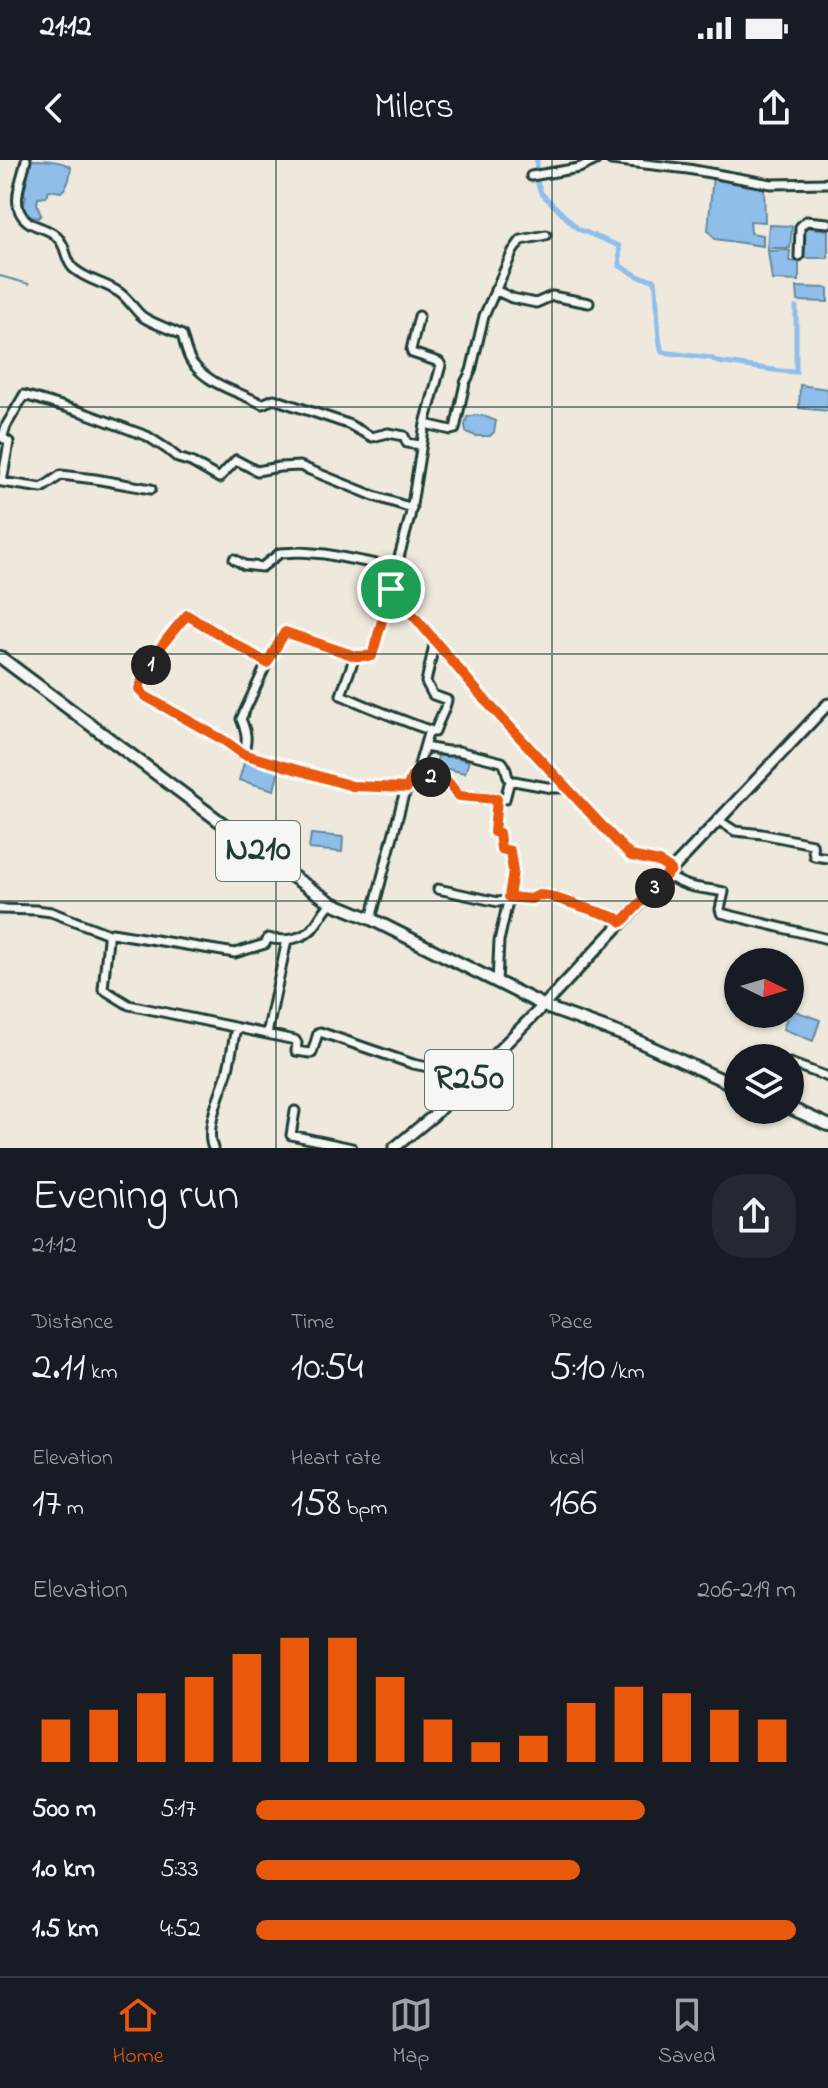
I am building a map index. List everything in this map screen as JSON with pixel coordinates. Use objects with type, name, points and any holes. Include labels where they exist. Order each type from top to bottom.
[{"type":"highway","name":"N210","points":[[0,657],[277,866],[332,903],[371,919],[545,1006],[629,1037],[724,1081]]},
{"type":"highway","points":[[804,1114],[828,1125]]},
{"type":"main road","name":"R250","points":[[396,1148],[545,1006],[828,707]]},
{"type":"main road","name":"R250","points":[[396,1148],[435,1117],[545,1006],[828,707]]},
{"type":"street","points":[[26,160],[18,196],[19,212],[28,223],[54,233],[64,244],[67,259],[73,267],[88,278],[116,290],[151,322],[182,335],[192,364],[204,374],[231,391],[240,392],[262,404],[274,399],[348,424],[372,437],[388,433],[404,436],[407,443],[421,445]]},
{"type":"street","points":[[531,176],[579,168],[596,160]]},
{"type":"street","points":[[611,160],[688,169],[771,184],[828,183]]},
{"type":"street","points":[[799,256],[800,227],[806,221],[828,223]]},
{"type":"street","points":[[425,424],[451,430],[456,427],[484,316],[513,251],[521,240],[546,235]]},
{"type":"street","points":[[495,290],[512,298],[536,303],[552,296],[589,303]]},
{"type":"street","points":[[243,754],[248,741],[241,719],[285,632],[355,656],[372,656],[412,508],[425,424],[441,365],[412,353],[419,316]]},
{"type":"street","points":[[151,489],[61,475],[43,488],[2,482],[9,442],[1,436],[24,395],[147,436],[178,458],[219,478],[236,460],[257,471],[300,466],[412,508]]},
{"type":"street","points":[[234,559],[244,565],[262,567],[280,553],[300,552],[397,568]]},
{"type":"street","points":[[391,589],[484,699],[631,856],[659,862],[680,884],[724,892],[721,913],[828,939]]},
{"type":"street","points":[[267,663],[187,615],[164,644],[139,689],[145,696],[243,754],[352,786],[407,788]]},
{"type":"street","points":[[355,656],[341,695],[435,732],[447,700],[433,695],[426,682],[435,640]]},
{"type":"street","points":[[371,919],[407,788],[417,772],[429,730]]},
{"type":"street","points":[[424,747],[458,751],[502,762],[511,782],[565,788]]},
{"type":"street","points":[[417,772],[449,783],[459,796],[507,798],[511,782]]},
{"type":"street","points":[[497,799],[494,832],[499,833],[501,849],[510,851],[512,865],[499,941],[497,983]]},
{"type":"street","points":[[721,822],[735,831],[812,844],[814,856],[828,858]]},
{"type":"street","points":[[438,889],[498,902],[508,898],[549,896],[622,922]]},
{"type":"street","points":[[0,909],[51,912],[108,935],[112,933],[235,953],[265,944],[268,938],[287,940],[303,936],[315,928],[325,908],[332,903]]},
{"type":"street","points":[[108,935],[103,987],[110,995],[129,1005],[295,1040],[296,1051],[310,1053],[320,1032],[413,1064],[473,1076]]},
{"type":"street","points":[[267,1034],[287,940]]},
{"type":"street","points":[[213,1148],[209,1140],[236,1028]]},
{"type":"street","points":[[804,1068],[828,1077]]},
{"type":"street","points":[[295,1111],[291,1135],[352,1148]]},
{"type":"water","points":[[30,160],[46,160],[71,167],[64,190],[49,190],[46,197],[38,198],[41,215],[38,218],[27,215],[23,210]]},
{"type":"water","points":[[713,175],[764,184],[765,222],[750,221],[751,233],[763,235],[763,246],[715,239],[708,230]]},
{"type":"water","points":[[769,225],[792,226],[790,248],[767,248]]},
{"type":"water","points":[[803,227],[828,230],[828,258],[804,258]]},
{"type":"water","points":[[788,250],[789,261],[799,262],[799,281],[772,280],[768,251]]},
{"type":"water","points":[[797,287],[828,288],[828,302],[798,301]]},
{"type":"water","points":[[800,385],[828,389],[828,411],[799,408]]},
{"type":"water","points":[[475,415],[496,421],[490,436],[466,432],[467,417]]},
{"type":"water","points":[[439,753],[469,761],[465,773],[435,766]]},
{"type":"water","points":[[245,760],[279,769],[274,790],[239,780]]},
{"type":"water","points":[[311,834],[343,837],[342,852],[309,849]]},
{"type":"water","points":[[804,1014],[820,1020],[813,1041],[783,1029],[804,1028]]},
{"type":"waterway","points":[[537,160],[536,179],[541,193],[578,229],[619,246],[620,266],[640,277],[655,280],[662,352],[796,372],[796,307]]},
{"type":"waterway","points":[[0,276],[29,284]]},
{"type":"route","points":[[391,589],[484,699],[619,844],[631,856],[659,862],[671,870],[622,922],[549,896],[539,895],[531,899],[509,897],[513,871],[510,851],[501,849],[499,832],[494,832],[497,799],[459,796],[449,783],[417,772],[407,788],[352,786],[264,761],[243,754],[175,715],[139,689],[164,644],[187,615],[267,663],[285,632],[355,656],[372,656],[391,589]]}]
